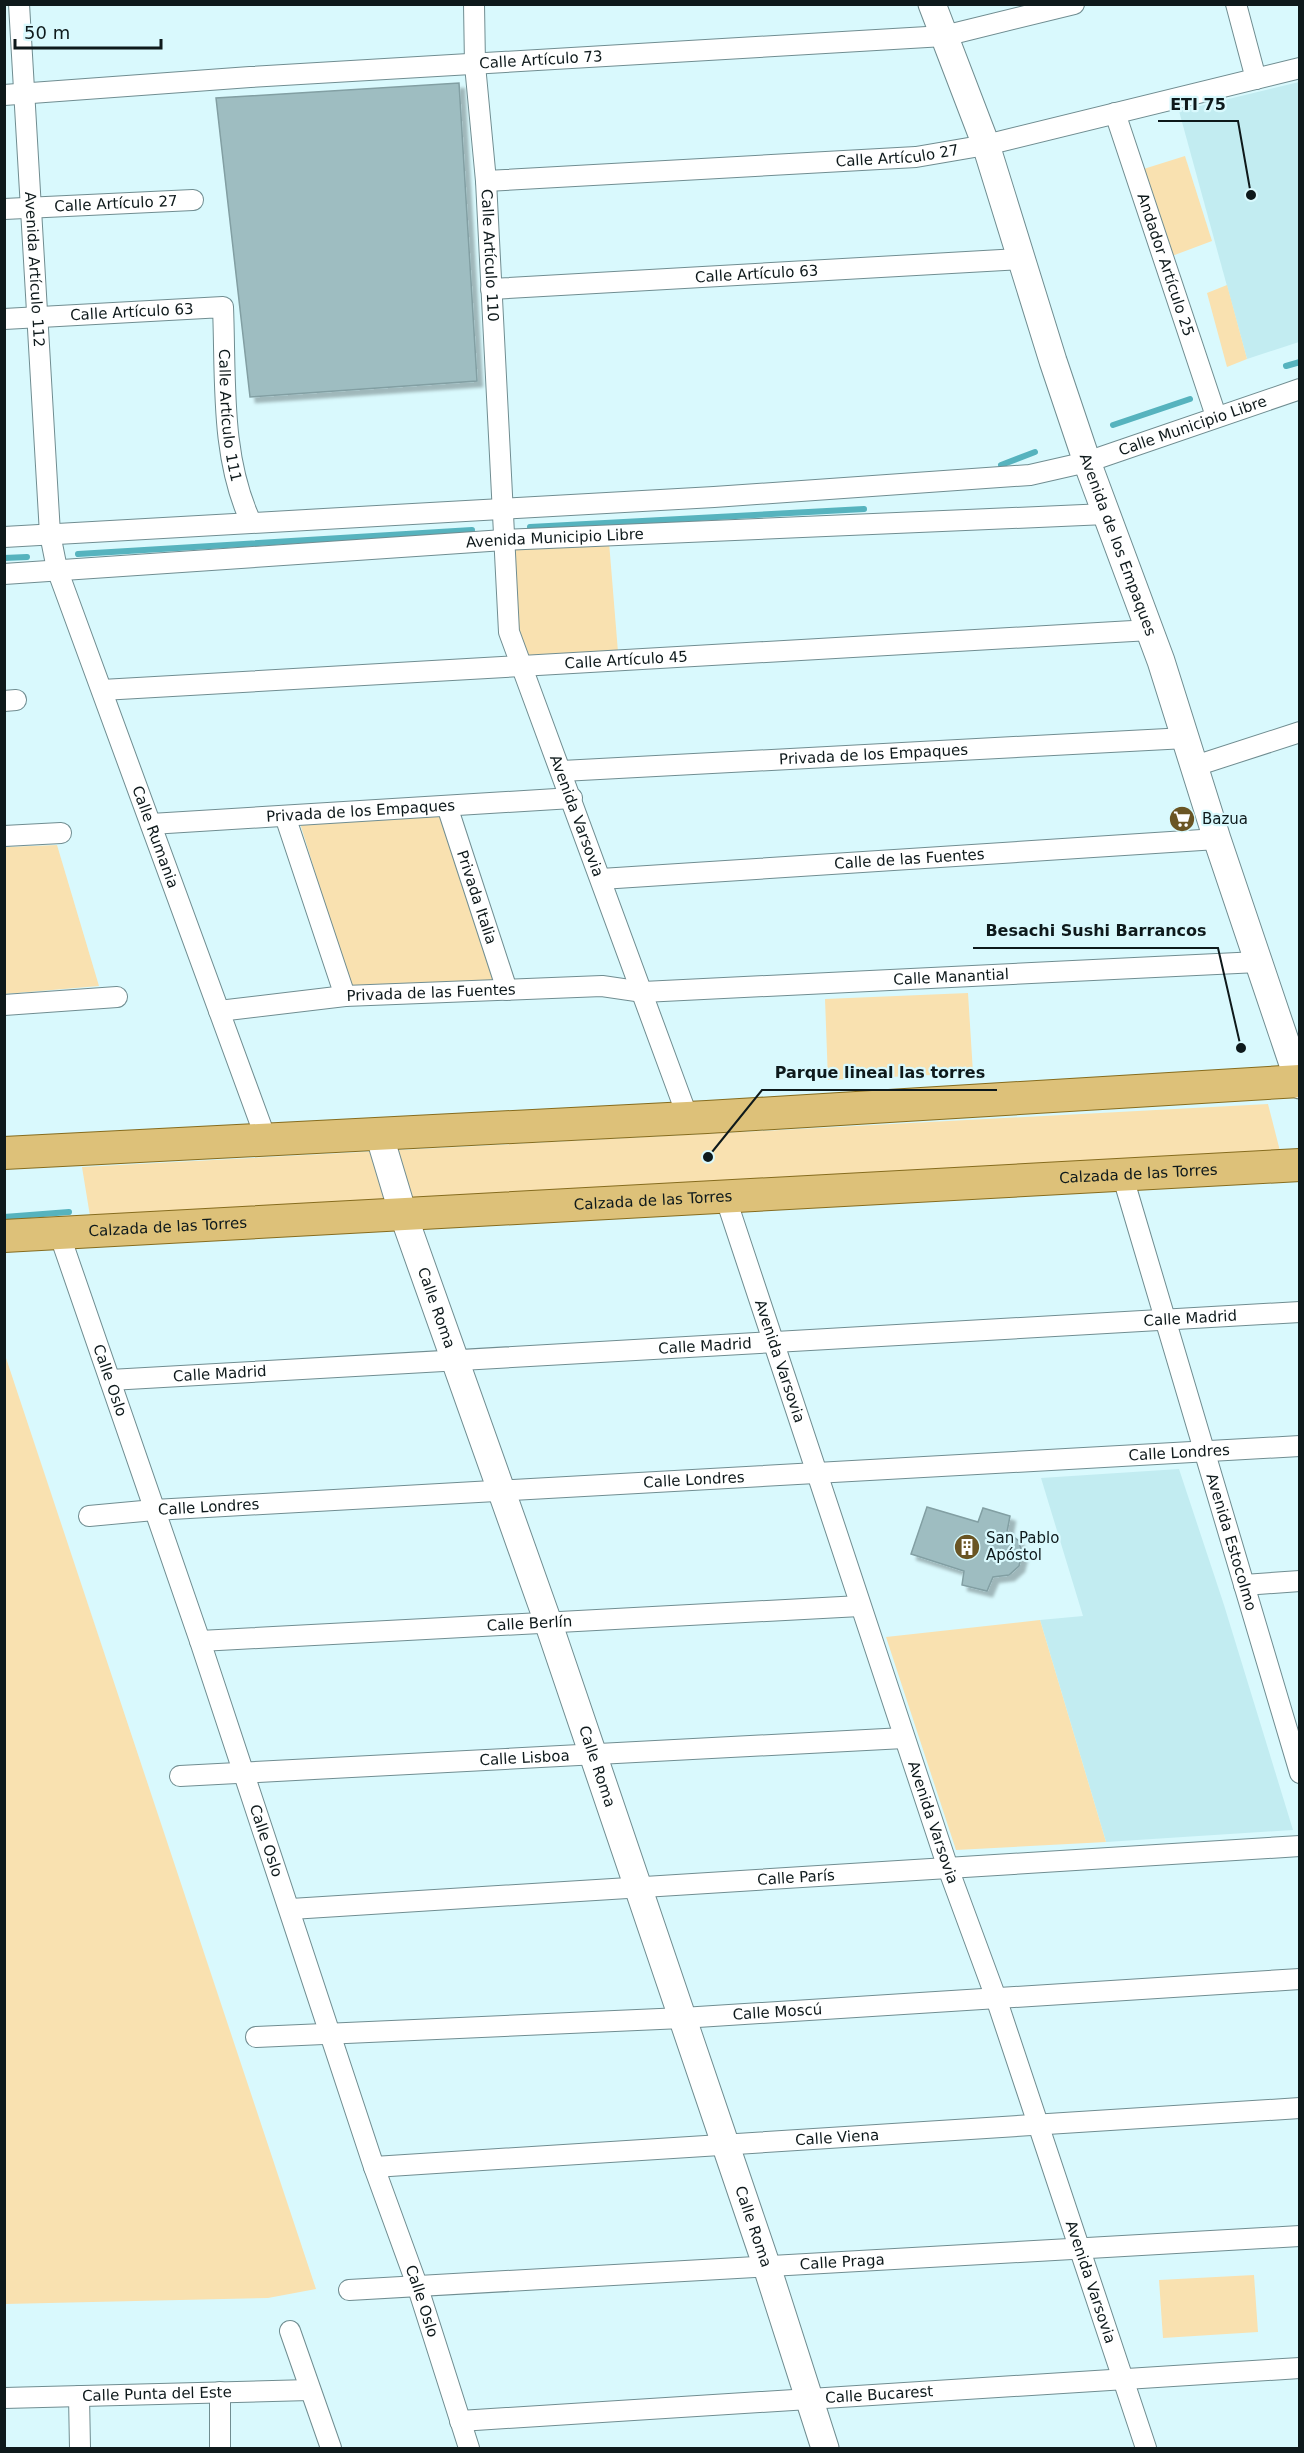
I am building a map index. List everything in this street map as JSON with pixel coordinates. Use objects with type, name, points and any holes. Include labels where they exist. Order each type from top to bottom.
[{"type":"main road","points":[[7,1146],[379,1134],[1299,1083]]},
{"type":"main road","name":"Calzada de las Torres","points":[[4,1236],[1299,1165]]},
{"type":"street","name":"Avenida Artículo 112","points":[[19,4],[14,94],[29,207],[50,534]]},
{"type":"street","name":"Calle Artículo 110","points":[[474,4],[475,65],[486,181],[503,507]]},
{"type":"street","name":"Avenida de los Empaques","points":[[933,4],[986,145],[1020,259],[1087,462],[1150,630],[1299,1083]]},
{"type":"street","name":"Calle Artículo 73","points":[[14,94],[250,77],[944,36],[1074,4]]},
{"type":"street","points":[[1236,4],[1256,79]]},
{"type":"street","name":"Calle Artículo 27","points":[[486,181],[916,157],[986,145],[1299,68]]},
{"type":"street","name":"Andador Artículo 25","points":[[1115,113],[1216,416]]},
{"type":"street","name":"Calle Artículo 27","points":[[4,209],[193,200]]},
{"type":"street","name":"Calle Artículo 63","points":[[491,289],[1020,259]]},
{"type":"street","name":"Calle Artículo 63","points":[[4,319],[224,307]]},
{"type":"street","name":"Calle Artículo 111","points":[[224,307],[227,410],[234,473],[242,503],[251,522]]},
{"type":"street","name":"Calle Municipio Libre","points":[[1087,462],[1299,389]]},
{"type":"street","points":[[4,537],[904,485],[1030,475],[1087,462]]},
{"type":"street","name":"Avenida Varsovia","points":[[503,507],[509,632],[688,1118]]},
{"type":"street","name":"Avenida Municipio Libre","points":[[4,574],[504,540],[1106,514]]},
{"type":"street","name":"Calle Rumania","points":[[50,534],[57,569],[266,1139]]},
{"type":"street","name":"Calle Artículo 45","points":[[102,690],[1150,630]]},
{"type":"street","points":[[1195,766],[1299,732]]},
{"type":"street","name":"Privada de los Empaques","points":[[562,771],[1186,738]]},
{"type":"street","name":"Privada de los Empaques","points":[[151,824],[572,798]]},
{"type":"street","name":"Privada Italia","points":[[447,806],[507,990]]},
{"type":"street","points":[[285,816],[345,996]]},
{"type":"street","points":[[4,836],[61,833]]},
{"type":"street","name":"Calle de las Fuentes","points":[[601,879],[1217,839]]},
{"type":"street","name":"Calle Manantial","points":[[643,992],[1258,962]]},
{"type":"street","name":"Privada de las Fuentes","points":[[219,1011],[345,996],[602,986],[643,992]]},
{"type":"street","points":[[4,1005],[117,997]]},
{"type":"street","name":"Calle Roma","points":[[379,1134],[403,1214],[548,1622],[767,2267],[825,2448]]},
{"type":"street","name":"Avenida Estocolmo","points":[[1122,1174],[1244,1585],[1292,1720],[1299,1773]]},
{"type":"street","name":"Avenida Varsovia","points":[[725,1196],[904,1738],[948,1868],[996,1998],[1146,2448]]},
{"type":"street","name":"Calle Oslo","points":[[59,1233],[291,1909],[374,2167],[417,2285],[469,2448]]},
{"type":"street","name":"Calle Madrid","points":[[110,1380],[1299,1312]]},
{"type":"street","name":"Calle Londres","points":[[89,1516],[154,1510],[1299,1446]]},
{"type":"street","points":[[1244,1585],[1299,1581]]},
{"type":"street","name":"Calle Berlín","points":[[200,1641],[860,1606]]},
{"type":"street","name":"Calle Lisboa","points":[[180,1776],[904,1738]]},
{"type":"street","name":"Calle París","points":[[291,1909],[1299,1846]]},
{"type":"street","name":"Calle Moscú","points":[[256,2037],[682,2018],[1299,1979]]},
{"type":"street","name":"Calle Viena","points":[[374,2167],[1299,2108]]},
{"type":"street","name":"Calle Praga","points":[[349,2290],[1299,2236]]},
{"type":"street","points":[[290,2331],[331,2448]]},
{"type":"street","name":"Calle Bucarest","points":[[460,2421],[1299,2368]]},
{"type":"street","name":"Calle Punta del Este","points":[[4,2398],[310,2390]]},
{"type":"street","points":[[220,2392],[220,2448]]},
{"type":"street","points":[[79,2396],[80,2448]]},
{"type":"shaded area","points":[[1299,82],[1299,342],[1247,359],[1179,111]]},
{"type":"shaded area","points":[[1185,156],[1212,241],[1164,259],[1134,172]]},
{"type":"shaded area","points":[[1227,285],[1247,359],[1227,367],[1207,293]]},
{"type":"shaded area","points":[[609,542],[618,652],[524,658],[514,620],[510,548]]},
{"type":"shaded area","points":[[440,809],[495,983],[351,988],[298,817]]},
{"type":"shaded area","points":[[57,845],[99,986],[5,994],[5,847]]},
{"type":"shaded area","points":[[968,993],[973,1073],[828,1080],[825,999]]},
{"type":"shaded area","points":[[1268,1104],[1280,1151],[388,1201],[90,1216],[82,1167]]},
{"type":"shaded area","points":[[5,1355],[316,2289],[268,2298],[5,2304]]},
{"type":"shaded area","points":[[1179,1469],[1224,1605],[1293,1830],[1106,1842],[1040,1620],[1083,1616],[1041,1478]]},
{"type":"shaded area","points":[[1040,1620],[1106,1842],[956,1850],[886,1637]]},
{"type":"shaded area","points":[[1254,2275],[1258,2332],[1163,2338],[1159,2280]]},
{"type":"building","points":[[459,83],[477,381],[250,397],[216,98]]},
{"type":"building","name":"San Pablo Apóstol","points":[[927,1507],[978,1522],[983,1508],[1010,1516],[1007,1532],[1019,1541],[1022,1554],[1019,1566],[1009,1575],[993,1577],[987,1591],[962,1585],[964,1571],[911,1554]]},
{"type":"waterway","points":[[1286,366],[1300,362]]},
{"type":"waterway","points":[[1113,425],[1190,399]]},
{"type":"waterway","points":[[1001,465],[1035,452]]},
{"type":"waterway","points":[[530,527],[864,509]]},
{"type":"waterway","points":[[78,554],[472,530]]},
{"type":"waterway","points":[[4,558],[27,557]]},
{"type":"waterway","points":[[4,1217],[69,1212]]},
{"type":"place","name":"ETI 75","points":[[1251,195]]},
{"type":"place","name":"Bazua","points":[[1182,819]]},
{"type":"place","name":"Besachi Sushi Barrancos","points":[[1241,1048]]},
{"type":"place","name":"Parque lineal las torres","points":[[708,1157]]},
{"type":"place","name":"San Pablo Apóstol","points":[[967,1547]]}]
